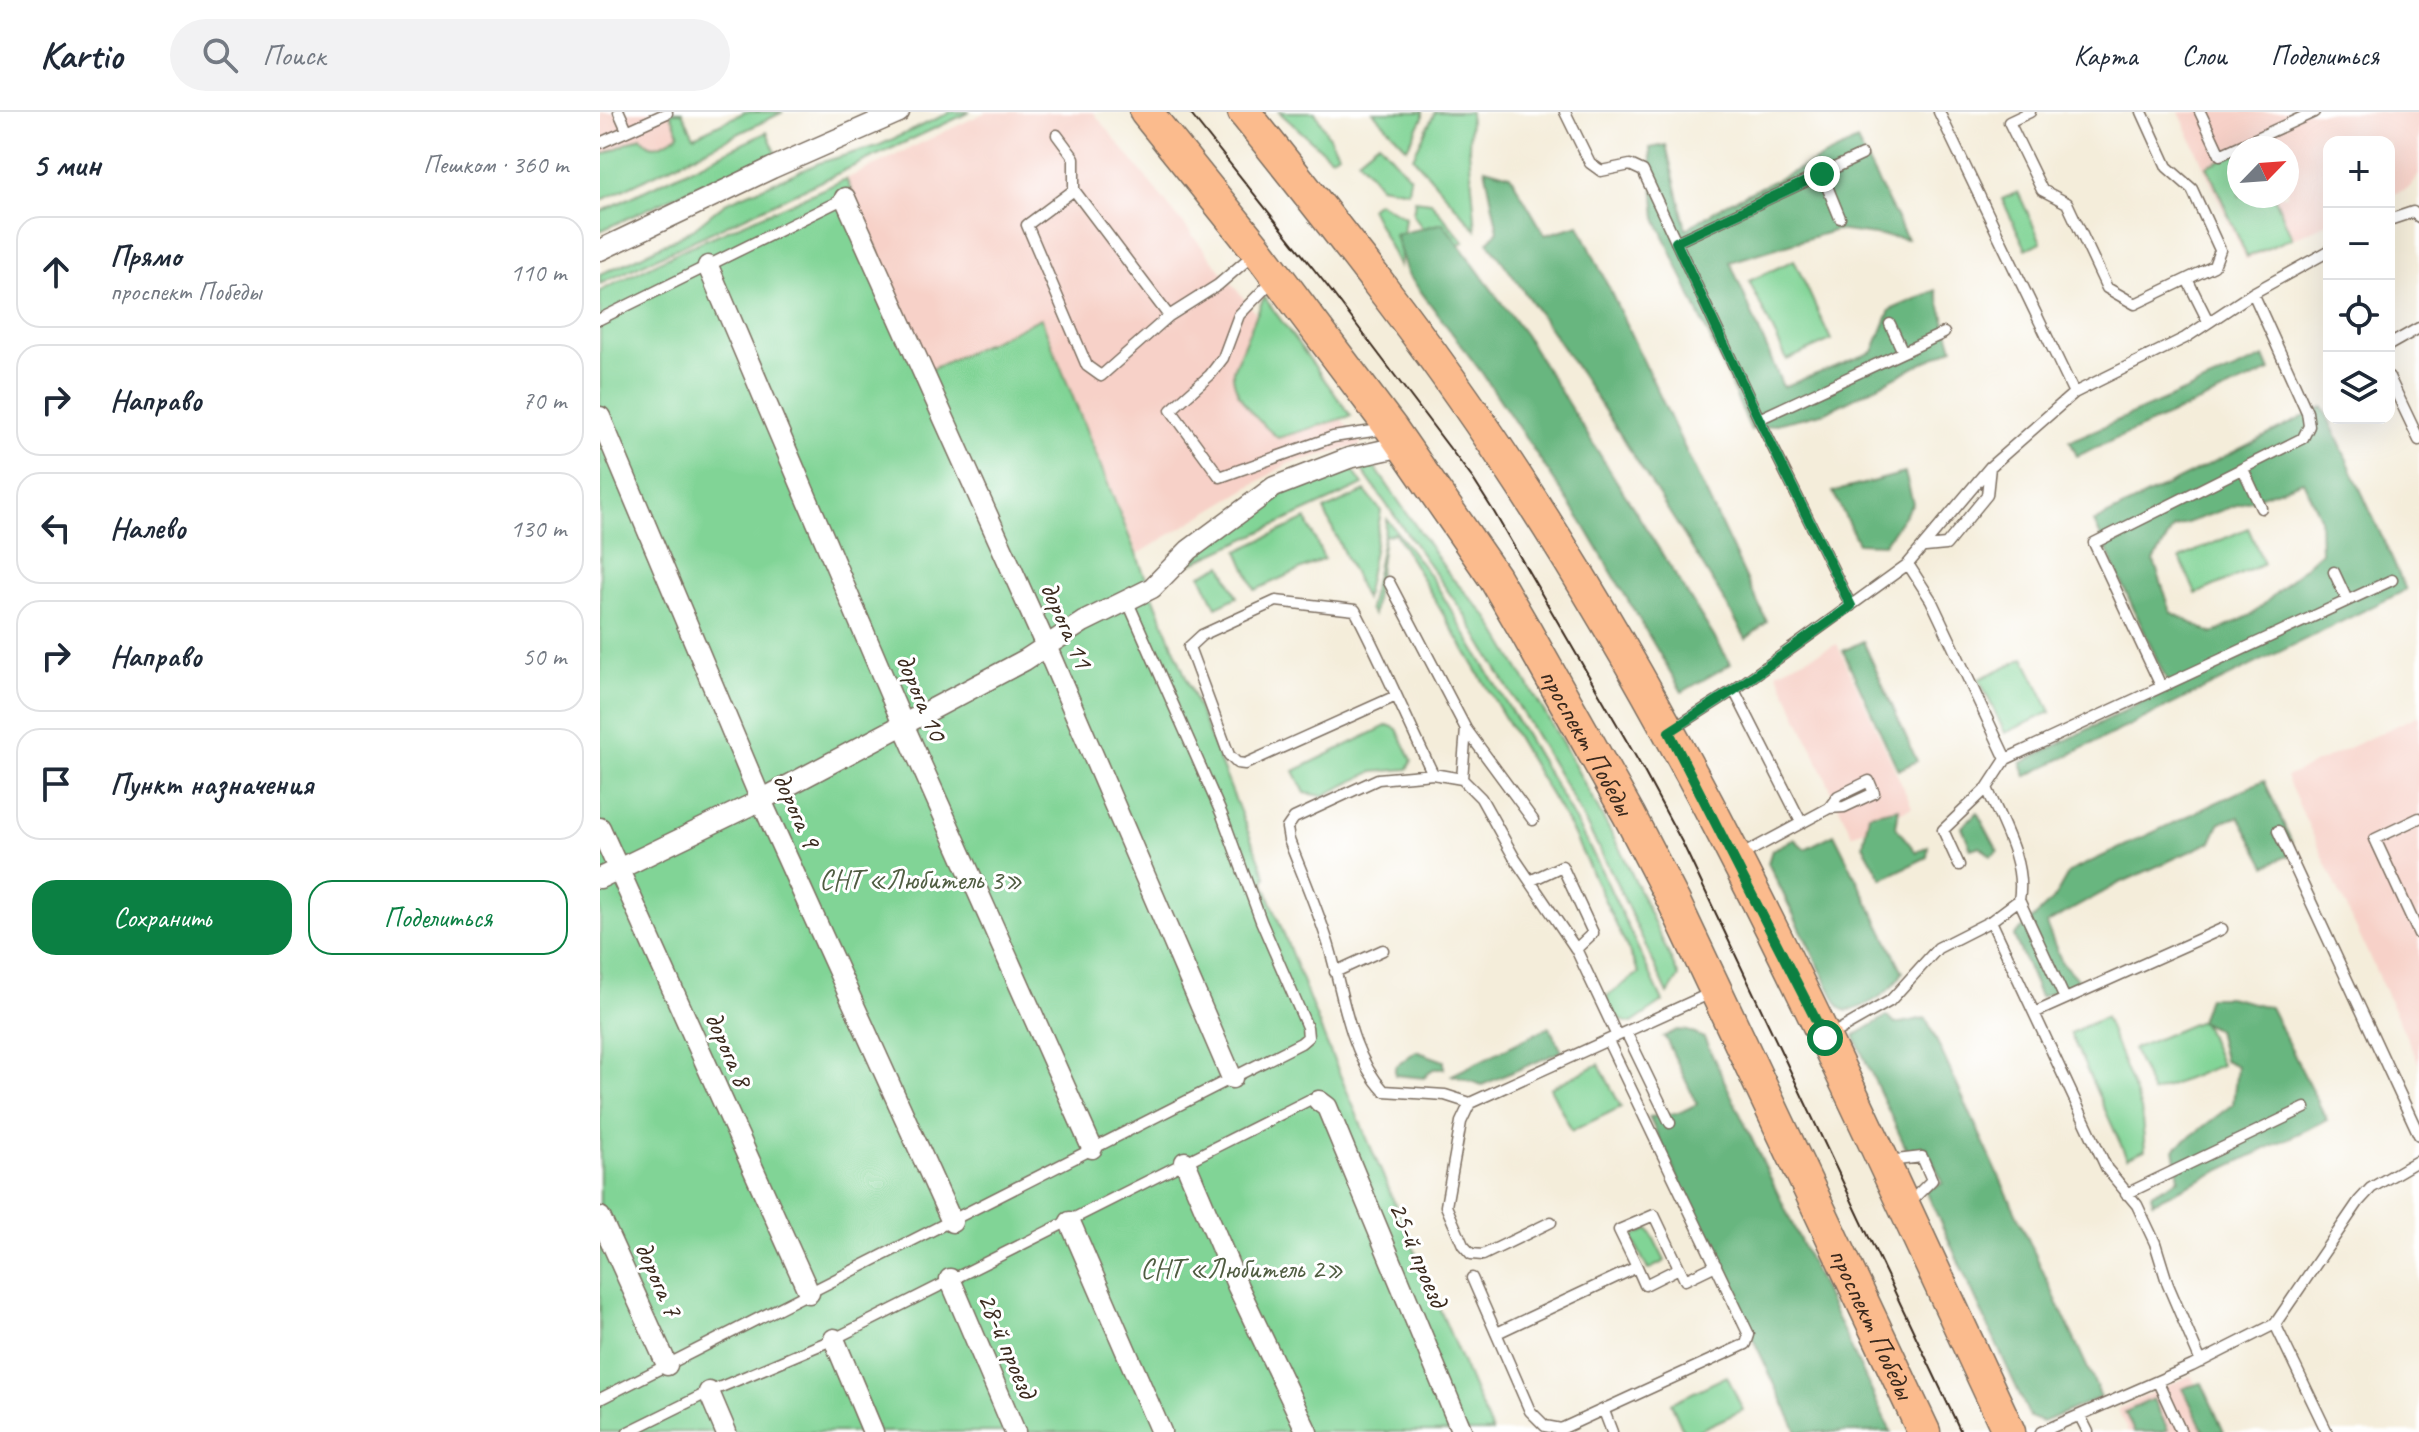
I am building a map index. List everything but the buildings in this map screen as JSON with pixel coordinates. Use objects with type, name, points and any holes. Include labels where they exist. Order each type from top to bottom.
[{"type":"main road","name":"проспект Победы","points":[[1146,112],[1268,263],[1397,437],[1494,577],[1629,815],[1716,991],[1924,1432]]},
{"type":"main road","points":[[1244,112],[1400,313],[1508,463],[1669,732],[1825,1038],[2009,1432]]},
{"type":"street","points":[[600,250],[899,112]]},
{"type":"street","name":"дорога 11","points":[[845,198],[1046,646],[1232,1078]]},
{"type":"street","name":"дорога 10","points":[[708,266],[903,724],[1092,1148]]},
{"type":"street","name":"дорога 9","points":[[600,417],[761,800],[952,1222]]},
{"type":"street","points":[[609,874],[761,800],[1025,660],[1152,588],[1189,550],[1274,487],[1397,437]]},
{"type":"street","name":"дорога 8","points":[[600,828],[609,874],[809,1293]]},
{"type":"street","name":"25-й проезд","points":[[1319,1101],[1327,1107],[1462,1432]]},
{"type":"street","points":[[1185,1162],[1238,1287],[1307,1432]]},
{"type":"street","name":"дорога 7","points":[[600,1217],[667,1365]]},
{"type":"street","points":[[1070,1222],[1161,1432]]},
{"type":"street","name":"28-й проезд","points":[[950,1279],[1015,1432]]},
{"type":"street","points":[[834,1339],[873,1432]]},
{"type":"street","points":[[709,1392],[726,1432]]},
{"type":"lane","points":[[619,112],[627,130]]},
{"type":"lane","points":[[1565,112],[1590,163],[1601,171],[1630,165],[1643,171],[1851,606]]},
{"type":"lane","points":[[1939,112],[2074,393]]},
{"type":"lane","points":[[2030,112],[2009,122],[2042,190],[2067,203],[2107,288],[2135,304],[2214,266],[2220,250],[2192,189],[2167,167],[2142,112]]},
{"type":"lane","points":[[2200,112],[2220,155],[2314,112]]},
{"type":"lane","points":[[600,143],[667,113]]},
{"type":"lane","points":[[1057,135],[1074,158],[1074,190],[1169,316]]},
{"type":"lane","points":[[1676,242],[1862,155]]},
{"type":"lane","points":[[1822,174],[1840,218]]},
{"type":"lane","points":[[1074,190],[1027,225],[1087,366],[1101,376],[1169,316],[1218,285],[1268,263]]},
{"type":"lane","points":[[600,319],[845,198]]},
{"type":"lane","points":[[2395,218],[2413,212],[2419,217]]},
{"type":"lane","points":[[1669,732],[1734,690],[1908,564],[1990,467],[2074,393],[2185,338],[2253,293],[2323,254]]},
{"type":"lane","points":[[1268,263],[1239,315],[1223,358],[1210,375],[1171,410],[1220,477],[1333,437],[1397,437]]},
{"type":"lane","points":[[2187,279],[2208,321]]},
{"type":"lane","points":[[2161,686],[2094,543],[2303,438],[2309,426],[2307,412],[2253,293]]},
{"type":"lane","points":[[1890,324],[1903,352]]},
{"type":"lane","points":[[2395,342],[2419,328]]},
{"type":"lane","points":[[1759,419],[1944,333]]},
{"type":"lane","points":[[2395,390],[2419,440]]},
{"type":"lane","points":[[1925,547],[1946,545],[1987,495],[1990,467]]},
{"type":"lane","points":[[2243,469],[2261,508]]},
{"type":"lane","points":[[1908,564],[1931,600],[2006,759]]},
{"type":"lane","points":[[2334,572],[2347,600]]},
{"type":"lane","points":[[1959,865],[1943,830],[1987,788],[2006,759],[2392,580]]},
{"type":"lane","points":[[1389,582],[1466,729],[1533,820]]},
{"type":"lane","points":[[600,1399],[952,1222],[1308,1037],[1307,1027],[1261,921],[1222,815],[1127,600]]},
{"type":"lane","points":[[1396,696],[1245,764],[1237,763],[1229,755],[1189,647],[1202,635],[1276,601],[1355,610],[1396,696],[1433,774]]},
{"type":"lane","points":[[1734,690],[1801,822]]},
{"type":"lane","points":[[1462,779],[1466,729]]},
{"type":"lane","points":[[1470,1103],[1445,1095],[1384,1091],[1375,1081],[1348,1022],[1328,944],[1289,840],[1287,828],[1294,818],[1378,779],[1433,774],[1462,779],[1481,798],[1530,881],[1576,949],[1749,1335],[1746,1344],[1604,1411],[1561,1429],[1545,1426],[1530,1411],[1472,1278]]},
{"type":"lane","points":[[1987,788],[2019,867],[2019,900],[2065,999]]},
{"type":"lane","points":[[1734,859],[1829,808]]},
{"type":"lane","points":[[2419,818],[2375,839],[2419,934]]},
{"type":"lane","points":[[2278,831],[2419,1135]]},
{"type":"lane","points":[[1530,881],[1562,866],[1593,933],[1576,949]]},
{"type":"lane","points":[[1825,1038],[1890,1001],[1938,948],[1991,921],[2019,900]]},
{"type":"lane","points":[[1991,921],[2107,1169],[2137,1205],[2201,1362]]},
{"type":"lane","points":[[2034,1013],[2222,929]]},
{"type":"lane","points":[[1335,972],[1383,950]]},
{"type":"lane","points":[[1551,1222],[1483,1255],[1471,1254],[1463,1245],[1446,1206],[1461,1122],[1470,1103],[1716,991]]},
{"type":"lane","points":[[1617,1036],[1670,1123]]},
{"type":"lane","points":[[628,1432],[709,1392],[834,1339],[1309,1100],[1319,1101]]},
{"type":"lane","points":[[2126,1194],[2305,1108]]},
{"type":"lane","points":[[2041,1432],[2158,1382],[2275,1324],[2359,1201],[2371,1188],[2419,1160]]},
{"type":"lane","points":[[1679,1268],[1645,1285],[1619,1230],[1654,1215],[1685,1280],[1716,1265]]},
{"type":"lane","points":[[1497,1333],[1637,1267]]},
{"type":"lane","points":[[2275,1324],[2327,1432]]},
{"type":"lane","points":[[2158,1382],[2181,1432]]},
{"type":"lane","points":[[1604,1411],[1612,1432]]},
{"type":"lane","points":[[2080,1416],[2088,1432]]},
{"type":"shaded area","points":[[600,112],[682,112],[694,137],[600,182]]},
{"type":"shaded area","points":[[986,112],[1093,112],[1362,445],[1289,463],[1138,554],[1041,318],[930,370],[846,179]]},
{"type":"shaded area","points":[[2179,112],[2419,112],[2419,174],[2409,188],[2395,194],[2395,136],[2323,136],[2323,225],[2246,260]]},
{"type":"shaded area","points":[[1837,644],[1912,807],[1852,835],[1777,672]]},
{"type":"shaded area","points":[[2419,715],[2419,1064],[2286,777]]},
{"type":"shaded area","points":[[2191,1375],[2217,1432],[2128,1432],[2118,1409]]},
{"type":"green space","points":[[670,112],[682,112],[694,136],[745,112],[783,112],[600,201],[600,156],[641,137],[654,146],[677,136],[679,133]]},
{"type":"green space","points":[[951,112],[970,112],[600,284],[600,274],[692,230],[725,203],[819,163],[880,145]]},
{"type":"green space","points":[[1279,112],[1315,112],[1338,153],[1331,158]]},
{"type":"green space","points":[[1373,112],[1423,112],[1423,118],[1407,148]]},
{"type":"green space","points":[[1435,112],[1470,112],[1469,150],[1476,230],[1413,157]]},
{"type":"green space","points":[[767,132],[776,153],[769,160],[699,185],[600,231],[600,212]]},
{"type":"green space","points":[[1857,141],[1907,239],[1836,230],[1730,262],[1783,387],[1873,352],[1890,310],[1936,290],[1953,348],[1826,412],[1751,430],[1656,218],[1650,148],[1666,145],[1686,229],[1728,203]]},
{"type":"green space","points":[[1379,142],[1410,177],[1408,191],[1380,186],[1358,159]]},
{"type":"green space","points":[[2227,157],[2227,208],[2279,208],[2292,238],[2247,257],[2207,166]]},
{"type":"green space","points":[[1485,168],[1510,175],[1545,235],[1579,225],[1767,622],[1746,639],[1705,568],[1598,401],[1488,242],[1498,231]]},
{"type":"green space","name":"СНТ «Любитель 3»","points":[[846,179],[930,370],[1041,318],[1266,876],[1264,883],[1326,1042],[1492,1432],[600,1432],[600,291],[682,250]]},
{"type":"green space","points":[[2018,192],[2041,242],[2026,249],[2002,199]]},
{"type":"green space","points":[[1415,200],[1431,202],[1464,242],[1437,250],[1413,214]]},
{"type":"green space","points":[[1377,202],[1405,217],[1399,266],[1370,208]]},
{"type":"green space","points":[[1443,223],[1525,335],[1731,664],[1682,692],[1582,522],[1482,373],[1407,273],[1395,235]]},
{"type":"green space","points":[[1794,260],[1831,340],[1787,360],[1749,281]]},
{"type":"green space","points":[[1264,297],[1351,416],[1278,438],[1241,399],[1233,370]]},
{"type":"green space","points":[[2264,357],[2270,371],[2077,456],[2070,441]]},
{"type":"green space","points":[[2323,407],[2323,424],[2331,424],[2406,590],[2026,776],[2021,763],[2170,688],[2094,522]],"holes":[[[2303,481],[2320,517],[2321,552],[2253,614],[2212,634],[2171,612],[2154,561],[2173,528]]]},
{"type":"green space","points":[[1370,460],[1451,577],[1488,617],[1562,742],[1624,857],[1679,977],[1668,994],[1612,873],[1570,794],[1465,615],[1357,463]]},
{"type":"green space","points":[[1350,466],[1363,485],[1186,566],[1190,558],[1282,492]]},
{"type":"green space","points":[[1905,473],[1913,503],[1884,544],[1858,543],[1833,492]]},
{"type":"green space","points":[[1365,491],[1381,511],[1365,599],[1324,510]]},
{"type":"green space","points":[[1306,519],[1324,559],[1255,590],[1238,551]]},
{"type":"green space","points":[[1387,519],[1434,581],[1599,865],[1663,1002],[1632,1023],[1614,1014],[1607,996],[1639,973],[1571,829],[1395,533],[1384,536],[1373,615],[1369,609]]},
{"type":"green space","points":[[2248,528],[2264,564],[2196,594],[2180,558]]},
{"type":"green space","points":[[1222,565],[1237,597],[1216,607],[1201,575]]},
{"type":"green space","points":[[1863,641],[1917,761],[1898,770],[1843,651]]},
{"type":"green space","points":[[2024,658],[2051,712],[2005,733],[1979,679]]},
{"type":"green space","points":[[1388,725],[1397,729],[1412,760],[1408,769],[1372,772],[1323,796],[1305,793],[1294,771]]},
{"type":"green space","points":[[2264,780],[2296,852],[2266,866],[2239,817],[2220,822],[2211,842],[2120,883],[2046,924],[2062,963],[2080,982],[2040,997],[2014,936],[2053,900],[2069,872]]},
{"type":"green space","points":[[1899,808],[1896,827],[1916,852],[1928,846],[1927,857],[1882,879],[1863,845],[1869,814]]},
{"type":"green space","points":[[1977,812],[1998,851],[1991,856],[1980,846],[1971,849],[1962,827]]},
{"type":"green space","points":[[1834,834],[1903,972],[1879,998],[1846,1011],[1839,1007],[1768,863],[1772,850],[1794,839],[1805,849]]},
{"type":"green space","points":[[2208,997],[2228,997],[2270,1007],[2327,1120],[2153,1202],[2151,1194],[2179,1179],[2174,1149],[2233,1104],[2237,1066],[2224,1060],[2217,1030],[2200,1021]]},
{"type":"green space","points":[[1887,1016],[1895,1024],[1926,1018],[2101,1397],[2042,1422],[2030,1417],[1926,1191],[1943,1183],[1926,1147],[1909,1155],[1854,1036]]},
{"type":"green space","points":[[2105,1017],[2141,1109],[2145,1150],[2127,1158],[2070,1033]]},
{"type":"green space","points":[[2202,1020],[2221,1065],[2152,1093],[2133,1049]]},
{"type":"green space","points":[[1549,1027],[1562,1051],[1482,1085],[1452,1075]]},
{"type":"green space","points":[[1677,1030],[1704,1038],[1891,1432],[1797,1432],[1649,1117],[1679,1113],[1697,1104],[1663,1037]]},
{"type":"green space","points":[[1416,1051],[1444,1061],[1444,1069],[1433,1069],[1424,1078],[1395,1075],[1395,1067]]},
{"type":"green space","points":[[1599,1064],[1621,1107],[1572,1131],[1550,1088]]},
{"type":"green space","points":[[1649,1229],[1665,1261],[1648,1270],[1632,1237]]},
{"type":"green space","points":[[1727,1376],[1743,1410],[1695,1432],[1684,1432],[1671,1403]]},
{"type":"green space","points":[[2202,1383],[2224,1432],[2204,1432],[2183,1388]]},
{"type":"green space","points":[[2153,1399],[2168,1430],[2134,1432],[2125,1412]]},
{"type":"tram line","points":[[1189,112],[1328,287],[1473,479],[1494,512],[1683,844],[1961,1432]]},
{"type":"route","points":[[1822,174],[1676,242],[1851,606],[1734,690],[1669,732],[1825,1038]]},
{"type":"park label","name":"СНТ «Любитель 2»","points":[[1242,1268]]}]
